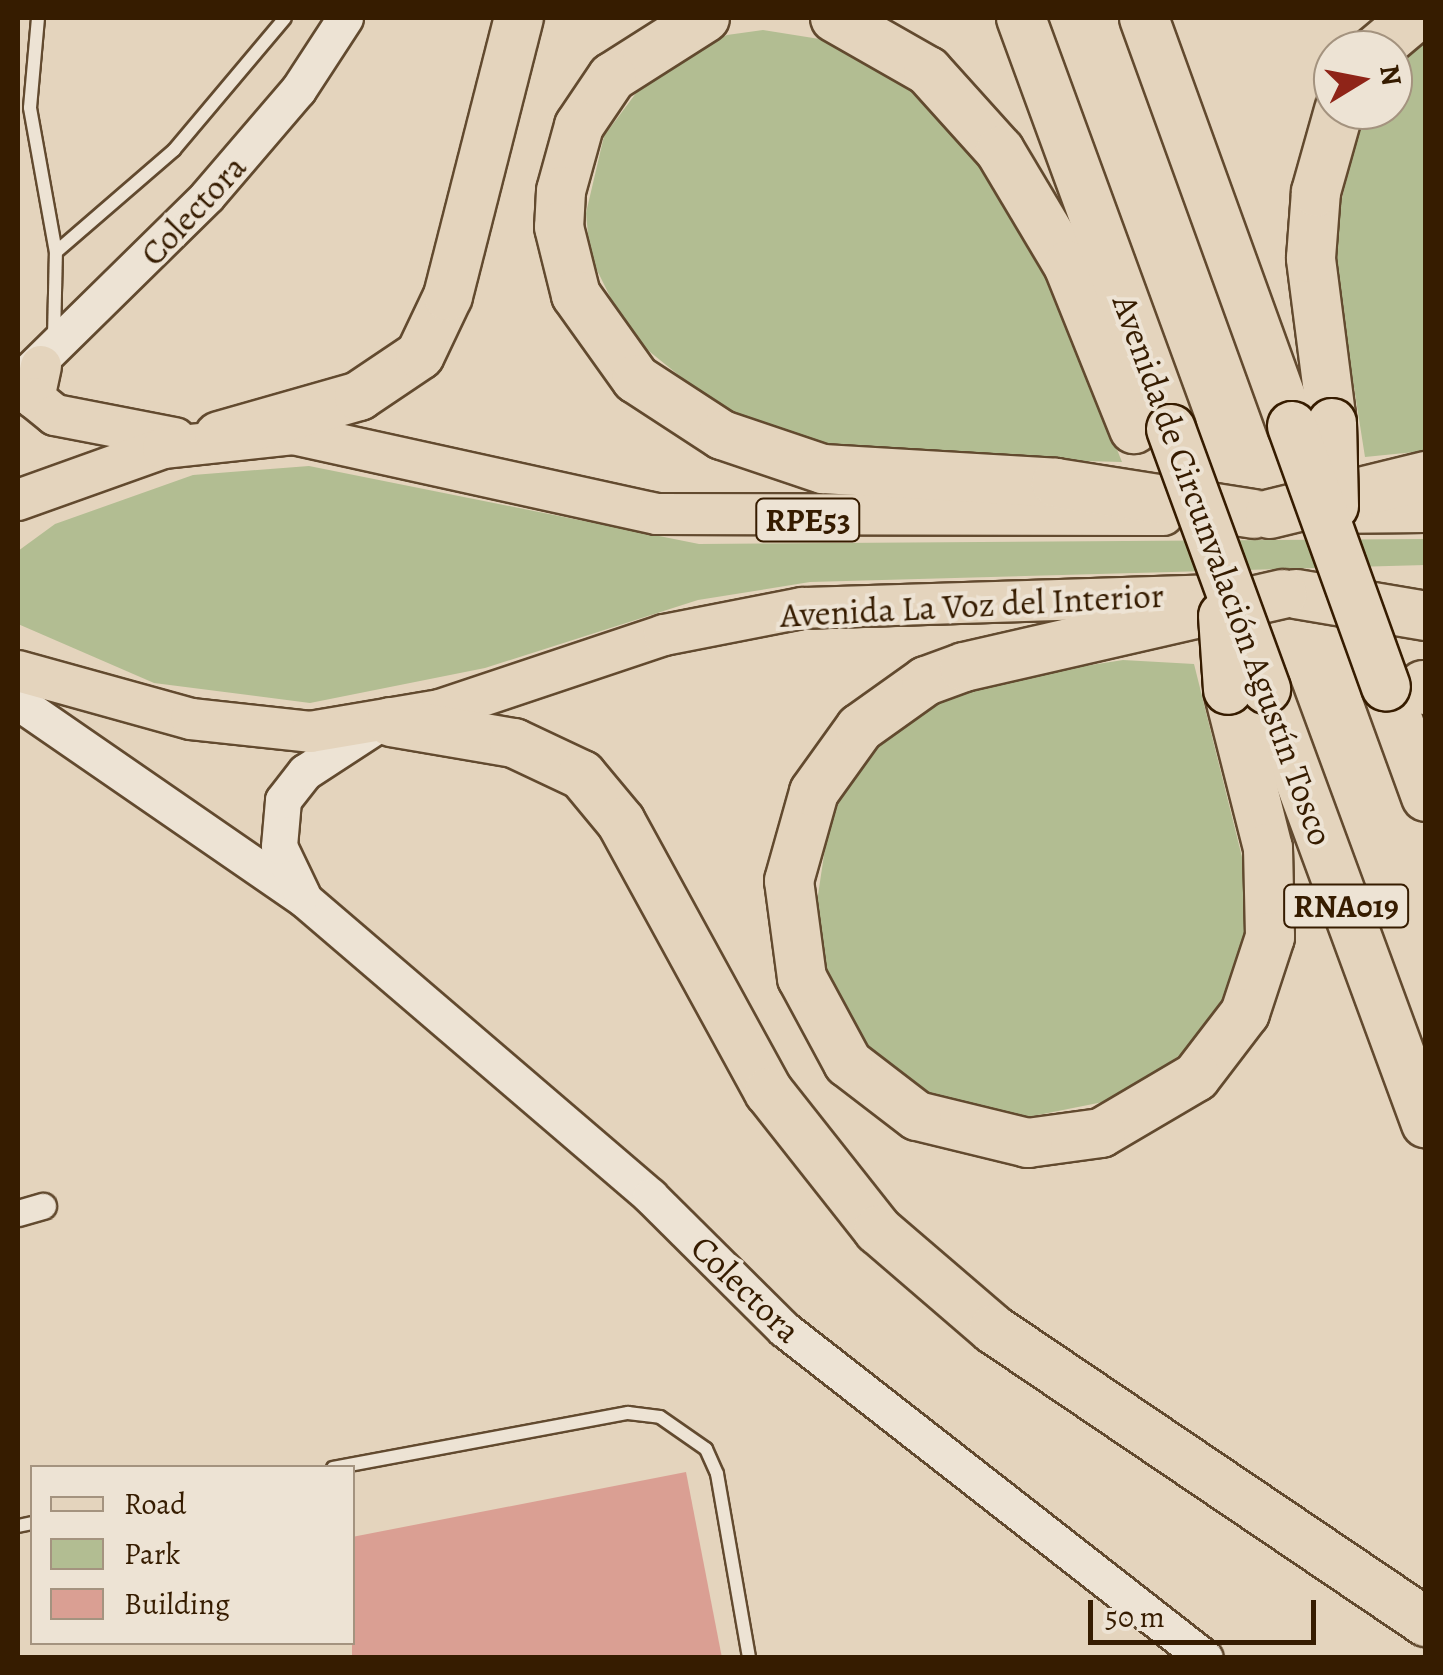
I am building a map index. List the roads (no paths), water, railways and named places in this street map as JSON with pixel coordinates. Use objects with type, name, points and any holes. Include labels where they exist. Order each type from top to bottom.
[{"type":"highway","points":[[207,438],[360,396],[420,355],[448,296],[520,18]]},
{"type":"highway","points":[[705,18],[612,77],[579,126],[564,174],[564,264],[593,327],[636,379],[722,435],[823,469],[1056,483],[1262,514],[1426,476]]},
{"type":"highway","points":[[834,18],[928,71],[1000,150],[1068,265],[1152,429]]},
{"type":"highway","name":"Avenida de Circunvalación Agustín Tosco","points":[[1021,18],[1152,429],[1217,557],[1247,690],[1426,1123]]},
{"type":"highway","points":[[1144,18],[1312,424]]},
{"type":"highway","points":[[1333,130],[1316,192],[1311,258],[1312,424],[1337,555],[1412,687],[1426,797]]},
{"type":"highway","points":[[1247,690],[1268,848],[1270,937],[1244,1014],[1196,1077],[1118,1126],[1028,1143],[917,1116],[848,1063],[802,978],[789,880],[814,792],[860,728],[926,681],[964,667],[1289,594],[1426,616]]},
{"type":"highway","points":[[384,723],[514,743],[582,775],[621,822],[768,1092],[878,1230],[993,1330],[1426,1622]]},
{"type":"main road","points":[[37,367],[34,398],[55,416],[207,438]]},
{"type":"main road","points":[[18,500],[207,438]]},
{"type":"main road","name":"RPE53","points":[[207,438],[371,445],[619,509],[705,518],[1426,512]]},
{"type":"main road","name":"Avenida La Voz del Interior","points":[[18,671],[228,725],[384,723],[585,663],[664,635],[802,608],[1426,592]]},
{"type":"street","name":"Colectora","points":[[37,367],[256,141],[345,18]]},
{"type":"street","name":"Colectora","points":[[18,702],[305,900],[650,1196],[784,1329],[1204,1658]]},
{"type":"street","points":[[305,900],[279,846],[283,800],[305,772],[384,723]]},
{"type":"lane","points":[[37,367],[56,252],[30,108],[38,18]]},
{"type":"lane","points":[[56,252],[174,150],[284,18]]},
{"type":"lane","points":[[350,1465],[628,1413],[660,1417],[706,1448],[717,1474],[749,1658]]}]
